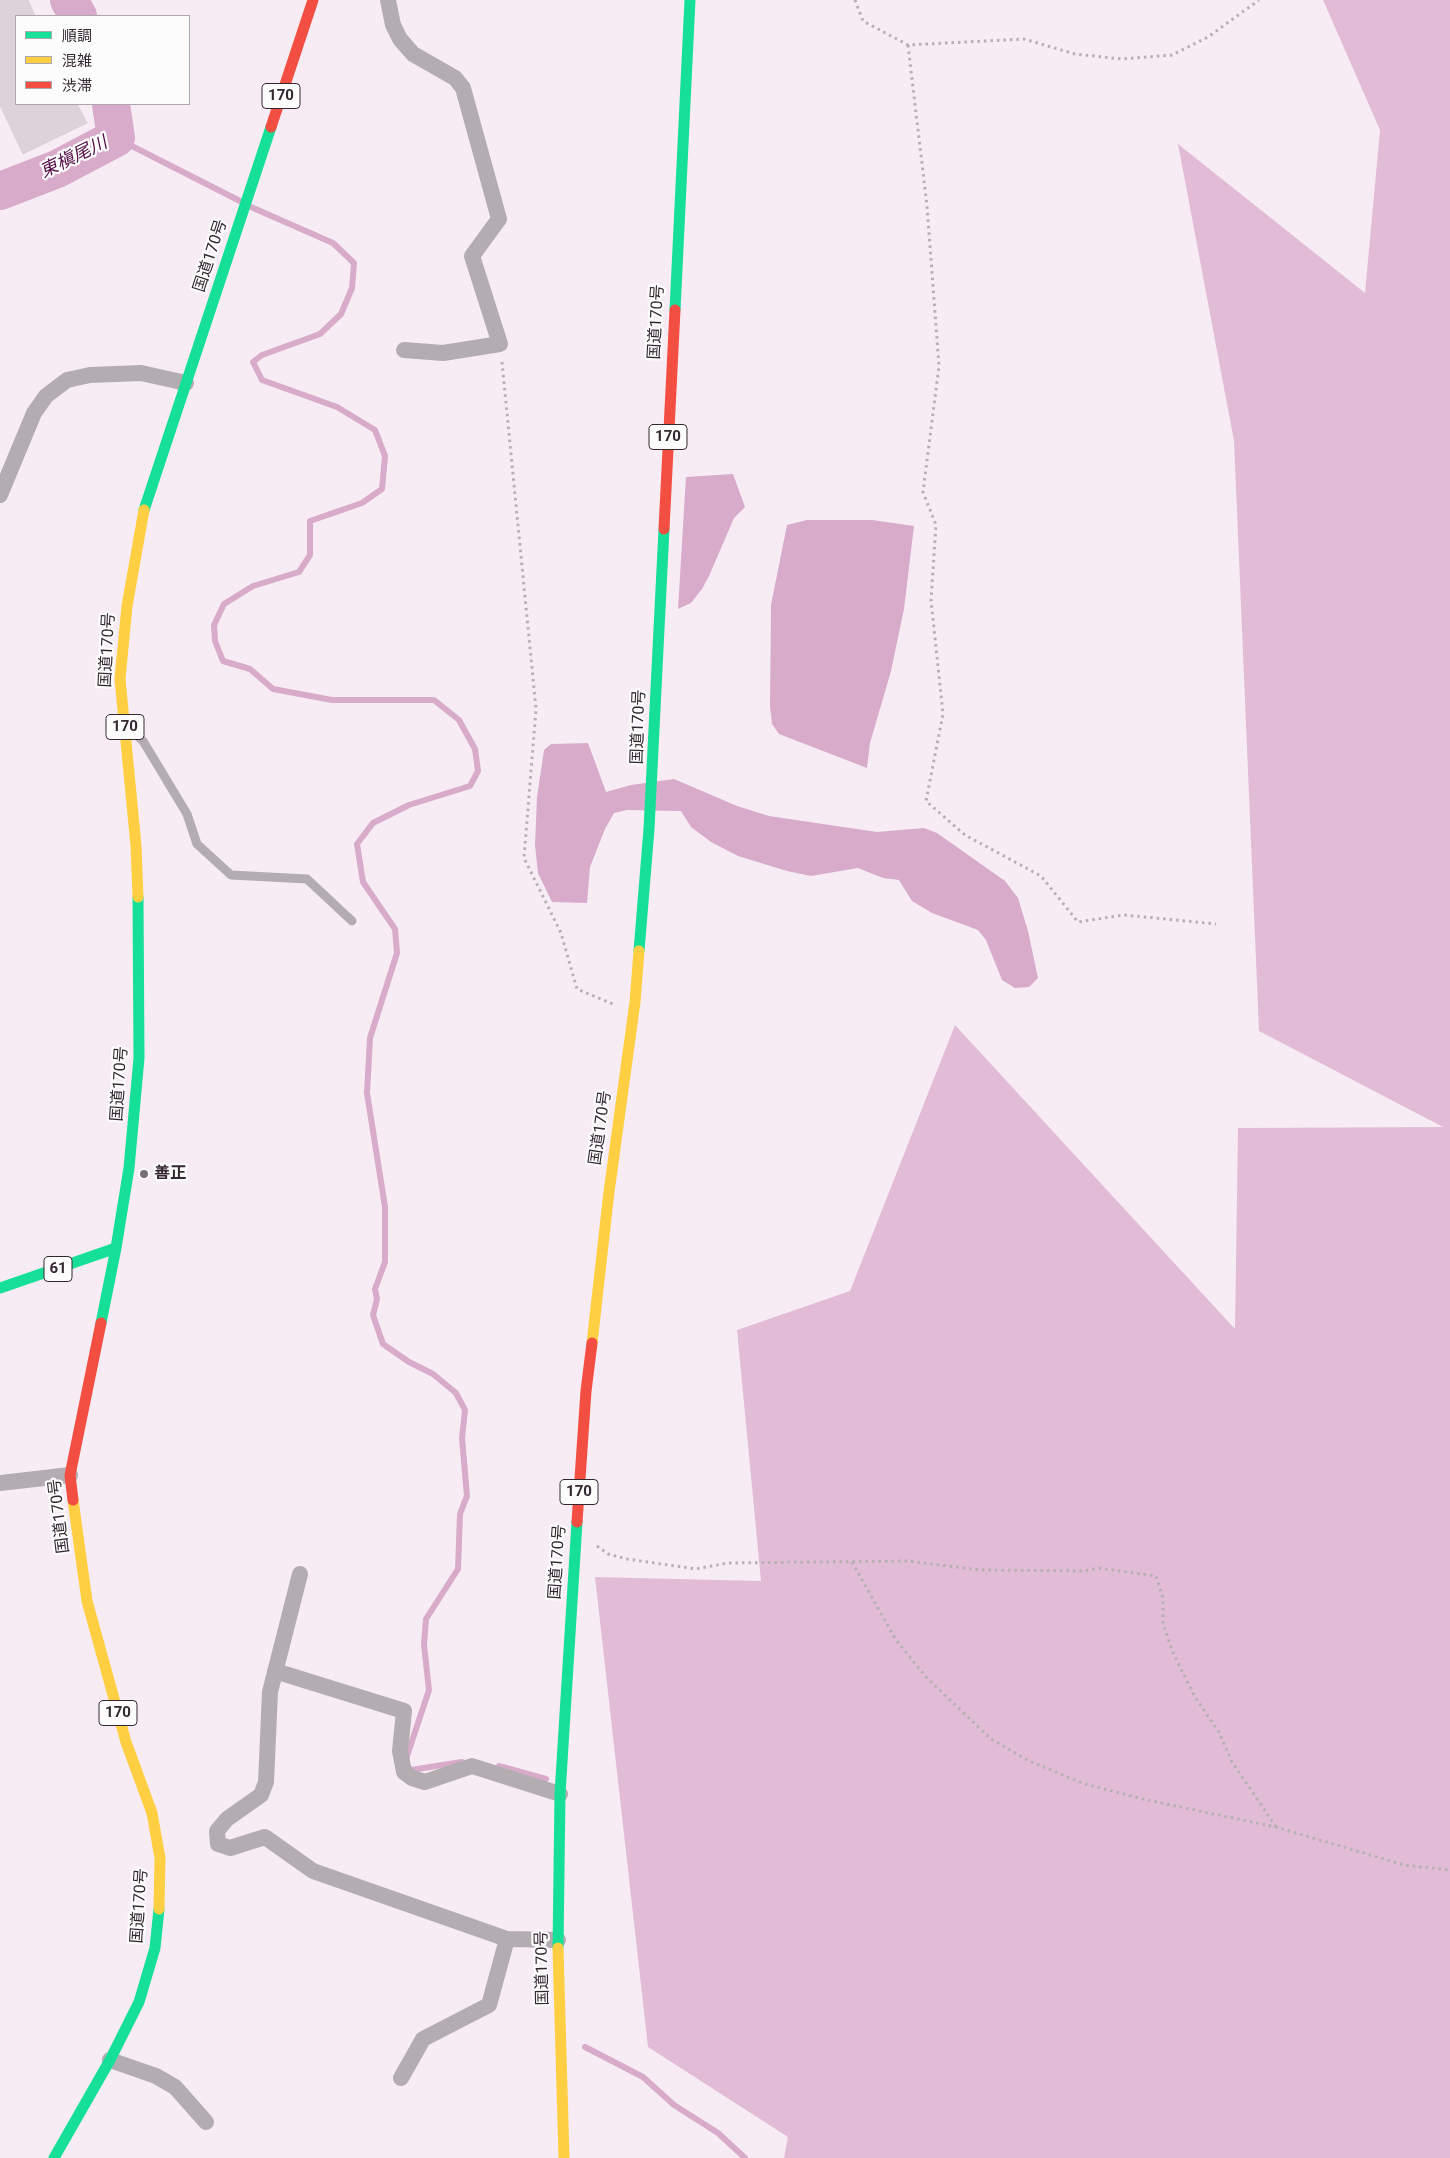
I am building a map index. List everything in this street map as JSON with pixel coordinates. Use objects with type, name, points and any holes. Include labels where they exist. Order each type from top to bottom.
[{"type":"main road","name":"国道170号","points":[[54,2158],[110,2060],[139,2002],[155,1948],[160,1902],[160,1858],[152,1813],[126,1742],[87,1601],[70,1475],[116,1248],[130,1168],[140,1058],[140,923],[136,846],[120,678],[127,606],[145,507],[251,193],[313,0]]},
{"type":"main road","name":"国道170号","points":[[564,2158],[558,1940],[560,1794],[586,1391],[634,1012],[649,829],[660,575],[690,0]]},
{"type":"main road","name":"国道170号","points":[[678,9],[684,102]]},
{"type":"main road","name":"61","points":[[0,1288],[116,1248]]},
{"type":"street","points":[[388,0],[394,25],[400,39],[413,54],[455,78],[463,88],[469,102],[477,144],[498,219],[472,256],[500,344],[443,353],[404,350]]},
{"type":"street","points":[[0,495],[34,413],[46,396],[67,380],[90,375],[140,373],[186,383]]},
{"type":"street","points":[[0,1482],[70,1475]]},
{"type":"street","points":[[300,1574],[270,1692],[266,1782],[261,1795],[227,1819],[217,1831],[218,1844],[230,1848],[265,1836],[313,1871],[507,1939],[558,1940]]},
{"type":"street","points":[[275,1671],[404,1711],[400,1751],[404,1772],[412,1778],[425,1782],[472,1766],[560,1794]]},
{"type":"street","points":[[401,2078],[423,2039],[489,2005],[507,1939]]},
{"type":"street","points":[[110,2060],[156,2076],[175,2087],[206,2122]]},
{"type":"lane","points":[[125,724],[143,741],[187,814],[197,844],[231,875],[307,879],[352,921]]},
{"type":"path","points":[[855,0],[863,21],[908,45],[1024,39],[1075,54],[1122,59],[1172,55],[1208,37],[1259,0]]},
{"type":"path","points":[[908,45],[927,206],[939,366],[923,492],[936,525],[931,600],[943,714],[926,801],[965,835],[1041,876],[1078,922],[1124,915],[1216,924]]},
{"type":"path","points":[[500,344],[536,710],[524,858],[561,933],[577,989],[634,1012]]},
{"type":"path","points":[[576,1531],[608,1554],[627,1559],[696,1569],[727,1563],[909,1561],[979,1570],[1083,1571],[1098,1568],[1156,1576],[1163,1598],[1163,1624],[1174,1655],[1195,1697],[1219,1732],[1232,1762],[1276,1827]]},
{"type":"path","points":[[852,1562],[902,1648],[927,1678],[991,1739],[1029,1761],[1085,1784],[1147,1800],[1276,1827],[1404,1865],[1450,1870]]},
{"type":"shaded area","points":[[1323,0],[1450,0],[1450,2158],[784,2158],[788,2137],[648,2047],[595,1577],[761,1581],[737,1330],[850,1291],[955,1025],[1235,1329],[1238,1128],[1443,1127],[1259,1031],[1234,441],[1178,144],[1365,293],[1380,130]]},
{"type":"shaded area","points":[[733,474],[745,507],[734,518],[702,589],[691,603],[678,609],[686,477]]},
{"type":"shaded area","points":[[807,520],[872,520],[914,526],[904,609],[891,671],[870,743],[867,768],[779,734],[772,724],[770,706],[771,605],[787,525]]},
{"type":"shaded area","points":[[588,743],[606,792],[631,785],[674,779],[737,806],[769,816],[877,832],[924,828],[937,833],[1005,881],[1018,898],[1028,931],[1038,978],[1029,987],[1015,988],[1002,980],[986,940],[978,930],[932,913],[912,901],[899,880],[883,878],[858,868],[811,876],[787,871],[738,856],[711,842],[691,827],[681,811],[627,810],[614,813],[605,829],[590,867],[587,903],[552,902],[538,873],[535,845],[537,797],[544,750],[551,744]]},
{"type":"building","points":[[0,0],[28,0],[35,15],[15,15],[15,105],[78,105],[87,123],[23,154],[0,105]]},
{"type":"waterway","name":"東槇尾川","points":[[69,0],[77,15]]},
{"type":"waterway","name":"東槇尾川","points":[[0,191],[57,169],[116,138],[111,105]]},
{"type":"waterway","points":[[116,138],[240,201]]},
{"type":"waterway","points":[[251,207],[333,243],[354,263],[352,288],[341,314],[320,334],[262,355],[253,362],[262,380],[337,407],[375,430],[385,456],[382,489],[362,503],[310,521],[310,555],[299,572],[253,586],[224,604],[214,625],[215,641],[223,661],[250,669],[273,689],[332,700],[434,700],[459,720],[475,749],[478,771],[470,786],[409,805],[373,823],[357,844],[363,882],[395,929],[397,953],[370,1038],[367,1093],[385,1207],[385,1262],[375,1289],[377,1299],[373,1315],[383,1344],[409,1362],[433,1374],[456,1393],[465,1410],[462,1438],[467,1496],[460,1514],[458,1569],[426,1619],[424,1645],[429,1690],[406,1759]]},
{"type":"waterway","points":[[409,1768],[411,1770],[462,1762]]},
{"type":"waterway","points":[[499,1766],[546,1779]]},
{"type":"waterway","points":[[585,2047],[643,2077],[674,2105],[718,2133],[745,2158]]},
{"type":"traffic: fast","points":[[675,310],[690,0]]},
{"type":"traffic: fast","points":[[144,510],[271,127]]},
{"type":"traffic: fast","points":[[639,951],[649,829],[664,529]]},
{"type":"traffic: fast","points":[[101,1323],[129,1168],[139,1058],[138,897]]},
{"type":"traffic: fast","points":[[0,1288],[116,1248]]},
{"type":"traffic: fast","points":[[558,1948],[560,1794],[577,1522]]},
{"type":"traffic: fast","points":[[54,2158],[110,2060],[139,2002],[155,1948],[159,1909]]},
{"type":"traffic: slow","points":[[138,897],[136,846],[120,679],[127,606],[144,510]]},
{"type":"traffic: slow","points":[[592,1343],[609,1192],[635,1002],[639,951]]},
{"type":"traffic: slow","points":[[73,1500],[87,1601],[126,1742],[152,1813],[160,1858],[159,1909]]},
{"type":"traffic: slow","points":[[558,1948],[564,2158]]},
{"type":"traffic: jam","points":[[271,127],[313,0]]},
{"type":"traffic: jam","points":[[664,529],[675,310]]},
{"type":"traffic: jam","points":[[73,1500],[70,1475],[101,1323]]},
{"type":"traffic: jam","points":[[577,1522],[586,1391],[592,1343]]},
{"type":"place","name":"善正","points":[[144,1174]]}]
